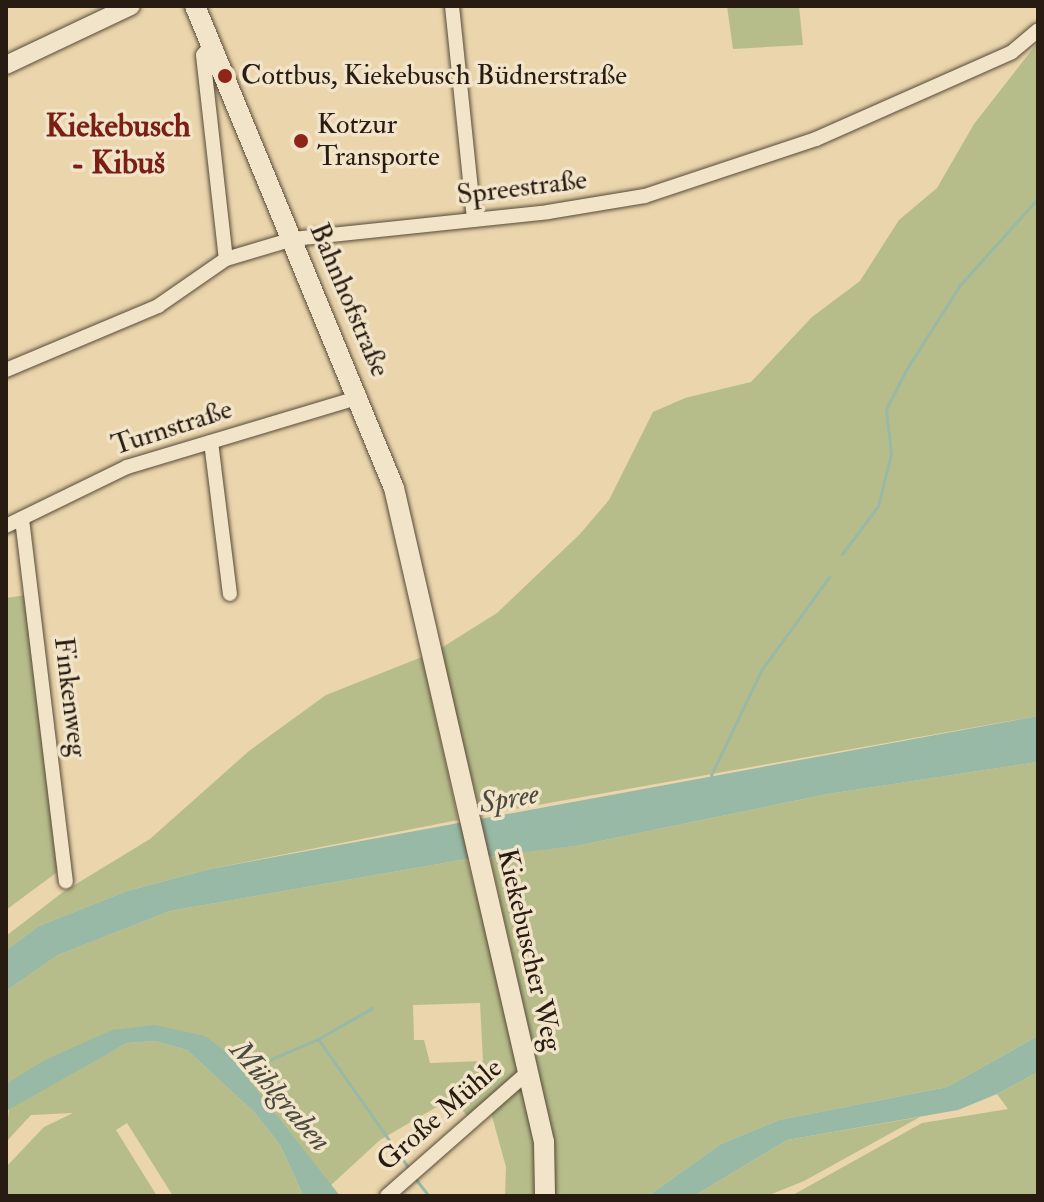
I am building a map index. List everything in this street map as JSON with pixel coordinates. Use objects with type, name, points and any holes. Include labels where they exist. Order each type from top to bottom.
[{"type":"main road","name":"Bahnhofstraße","points":[[195,6],[360,397],[394,488],[425,625]]},
{"type":"main road","name":"Kiekebuscher Weg","points":[[425,625],[544,1142],[545,1196]]},
{"type":"street","points":[[6,65],[131,6]]},
{"type":"street","points":[[452,6],[474,220]]},
{"type":"street","name":"Spreestraße","points":[[6,370],[158,306],[226,259],[293,239],[474,220],[645,196],[816,139],[1012,52],[1038,30]]},
{"type":"street","points":[[212,44],[203,55],[226,259]]},
{"type":"street","name":"Turnstraße","points":[[6,526],[127,467],[360,397]]},
{"type":"street","points":[[211,442],[230,594]]},
{"type":"street","name":"Finkenweg","points":[[22,519],[66,881]]},
{"type":"street","name":"Große Mühle","points":[[387,1196],[528,1072]]},
{"type":"shaded area","points":[[727,6],[799,6],[803,45],[733,49]]},
{"type":"shaded area","points":[[1038,42],[1038,716],[481,815],[438,650],[497,613],[580,534],[609,500],[653,412],[685,398],[751,382],[812,317],[860,281],[899,220],[937,188],[974,124]]},
{"type":"shaded area","points":[[26,595],[60,870],[6,910],[6,598]]},
{"type":"shaded area","points":[[422,657],[458,820],[210,869],[127,891],[39,926],[6,950],[6,936],[63,892],[150,839],[249,751],[326,695]]},
{"type":"shaded area","points":[[1038,716],[1038,762],[828,794],[576,846],[467,859],[170,911],[58,955],[6,991],[6,950],[39,926],[127,891],[210,869]]},
{"type":"shaded area","points":[[1038,762],[1038,1036],[947,1087],[779,1120],[721,1144],[648,1196],[550,1196],[539,1074],[490,855],[576,846],[828,794]]},
{"type":"shaded area","points":[[467,859],[522,1069],[469,1118],[452,1098],[380,1140],[330,1186],[228,1053],[112,1030],[6,1084],[6,991],[58,955],[170,911]],"holes":[[[480,1003],[483,1061],[430,1063],[424,1040],[414,1040],[413,1005]]]},
{"type":"shaded area","points":[[155,1025],[205,1036],[228,1053],[340,1196],[303,1195],[280,1145],[255,1113],[187,1050],[155,1041],[127,1043],[6,1111],[6,1084],[43,1061],[112,1030]]},
{"type":"shaded area","points":[[1038,1036],[1038,1072],[958,1110],[787,1140],[694,1196],[648,1196],[721,1144],[779,1120],[947,1087]]},
{"type":"shaded area","points":[[155,1041],[187,1050],[255,1113],[280,1145],[303,1195],[173,1196],[127,1123],[116,1130],[157,1196],[6,1196],[6,1167],[44,1127],[73,1113],[31,1115],[6,1142],[9,1107],[127,1043]]},
{"type":"shaded area","points":[[1038,1072],[1038,1196],[791,1196],[922,1123],[1008,1109],[997,1094]]},
{"type":"shaded area","points":[[525,1080],[539,1135],[540,1196],[505,1196],[506,1167],[490,1109]]},
{"type":"shaded area","points":[[920,1117],[804,1181],[767,1196],[694,1196],[787,1140]]},
{"type":"waterway","points":[[842,554],[878,506],[891,454],[886,409],[906,370],[960,285],[1038,198]]},
{"type":"waterway","points":[[711,775],[762,669],[829,577]]},
{"type":"waterway","name":"Mühlgraben","points":[[243,1071],[318,1039],[372,1008]]},
{"type":"waterway","points":[[318,1039],[410,1170]]},
{"type":"waterway","points":[[414,1177],[429,1196]]},
{"type":"place","name":"Cottbus, Kiekebusch Büdnerstraße","points":[[225,76]]},
{"type":"place","name":"Kotzur Transporte","points":[[301,141]]},
{"type":"district","name":"Kiekebusch - Kibuš","points":[[118,146]]},
{"type":"water label","name":"Spree","points":[[509,799]]}]
